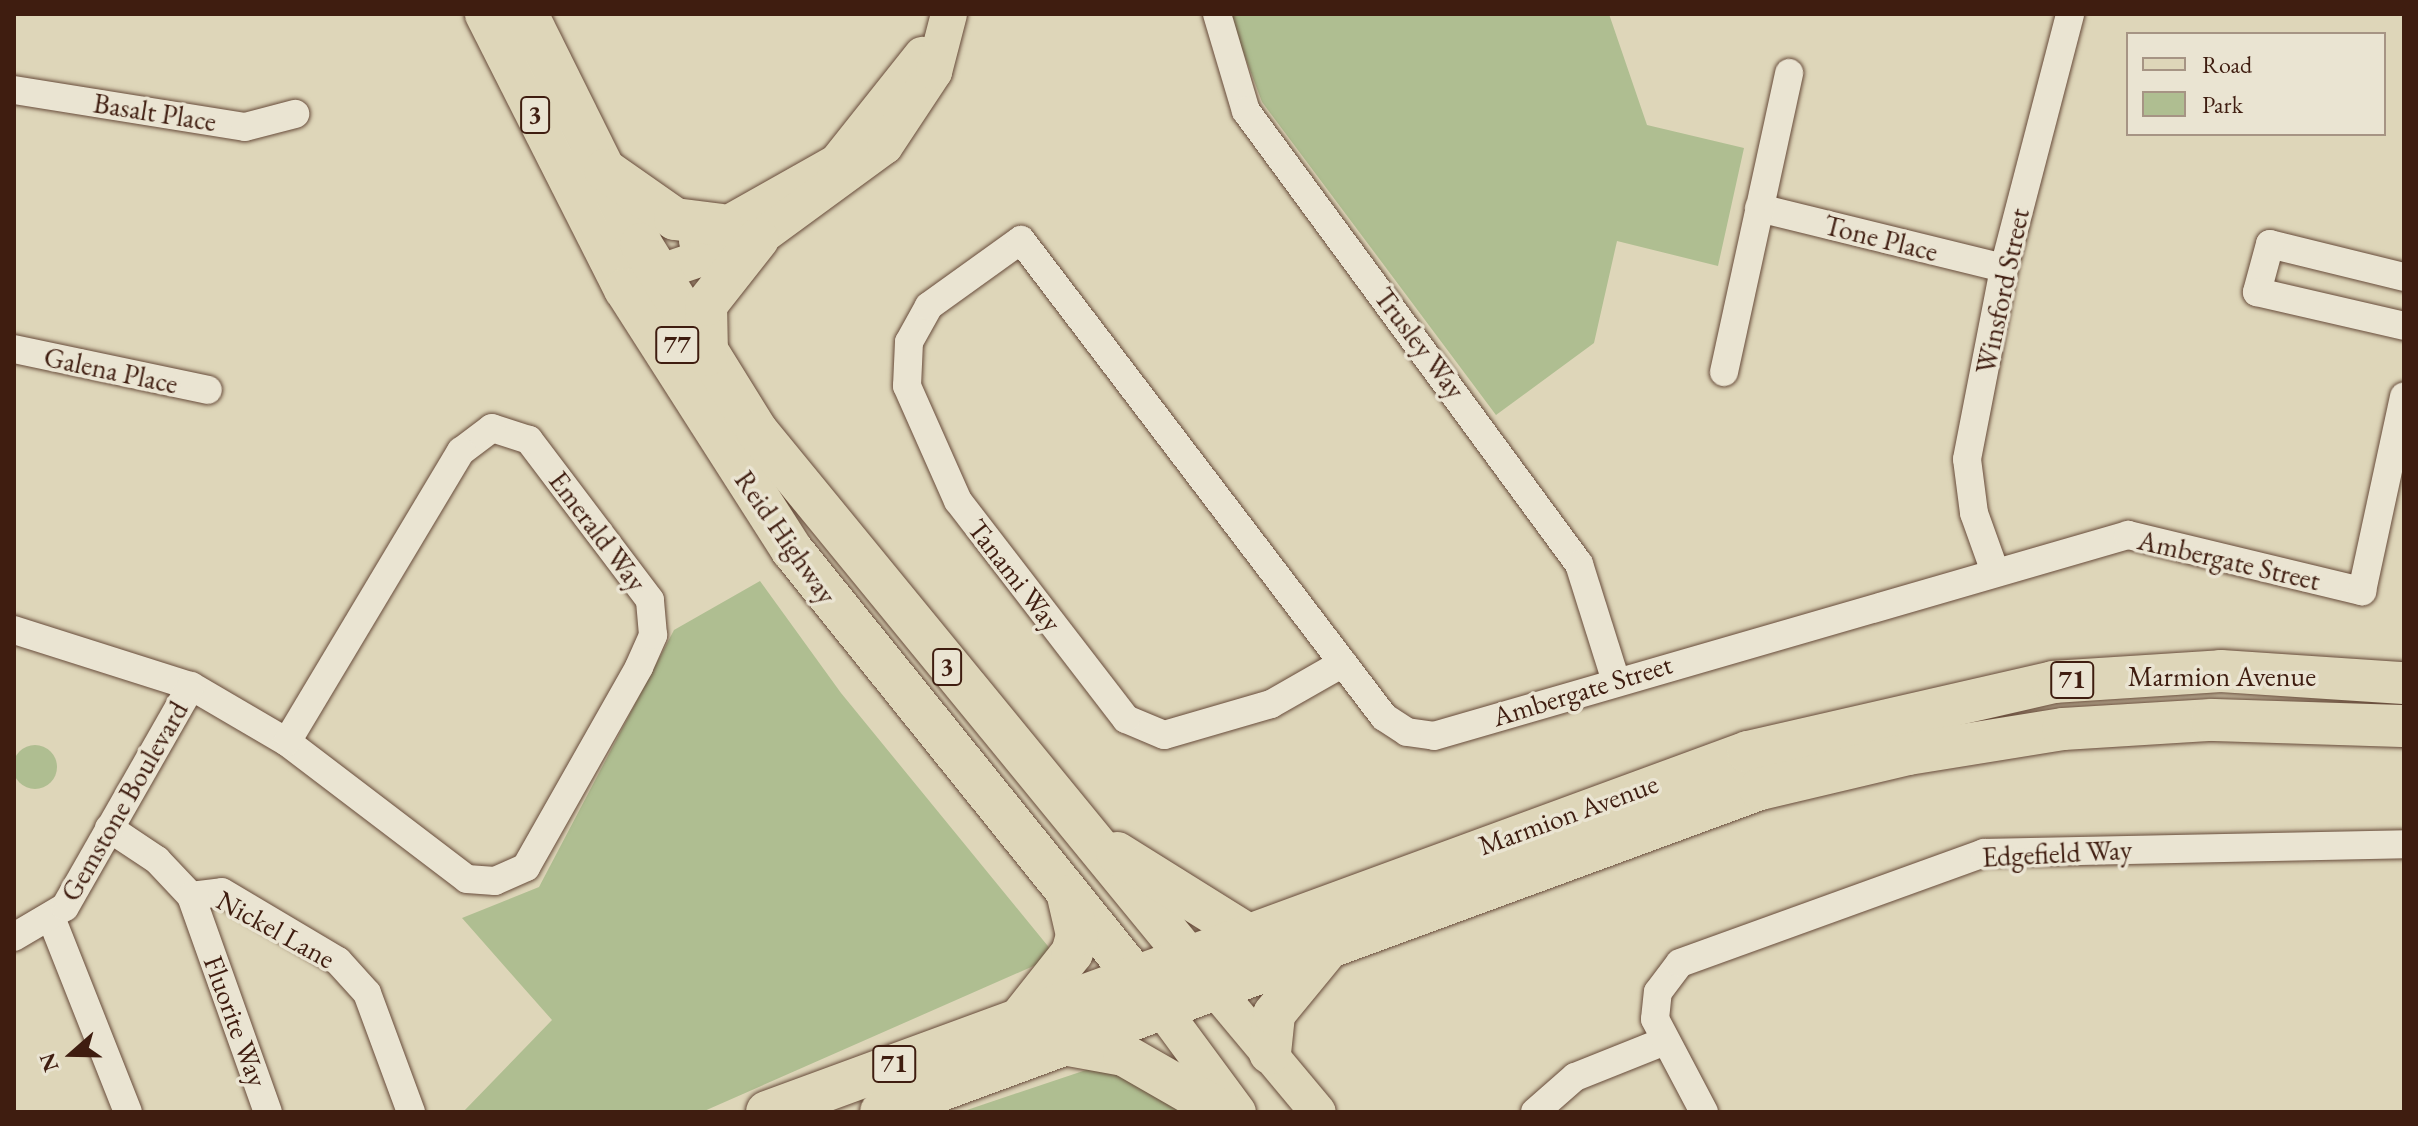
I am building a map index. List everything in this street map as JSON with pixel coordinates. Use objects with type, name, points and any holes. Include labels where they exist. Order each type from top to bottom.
[{"type":"highway","name":"Reid Highway","points":[[486,14],[580,207],[701,416],[816,582],[1162,1009]]},
{"type":"highway","name":"Reid Highway","points":[[527,14],[597,164],[707,355],[757,431],[1079,828],[1215,989]]},
{"type":"highway","points":[[597,164],[675,219],[740,232],[706,305],[707,355]]},
{"type":"highway","points":[[580,207],[658,273]]},
{"type":"highway","name":"77","points":[[658,273],[701,416]]},
{"type":"highway","name":"Marmion Avenue","points":[[767,1112],[1694,769],[1974,697],[2053,682],[2221,671],[2404,683]]},
{"type":"highway","name":"Marmion Avenue","points":[[881,1112],[1760,789],[1908,754],[2063,729],[2212,720],[2404,726]]},
{"type":"highway","points":[[1079,828],[1245,933]]},
{"type":"highway","points":[[1022,1017],[1072,953],[1077,935],[1068,896]]},
{"type":"highway","points":[[1270,1053],[1274,1014],[1330,946]]},
{"type":"highway","points":[[1066,1045],[1124,1055],[1223,1112]]},
{"type":"main road","points":[[740,232],[837,162],[869,114],[914,72],[932,14]]},
{"type":"main road","points":[[658,273],[740,232],[885,146],[934,72],[949,14]]},
{"type":"main road","points":[[1215,989],[1318,1112]]},
{"type":"main road","points":[[1162,1009],[1238,1112]]},
{"type":"street","name":"Trusley Way","points":[[1217,14],[1246,111],[1579,564],[1615,678]]},
{"type":"street","name":"Winsford Street","points":[[1994,569],[1974,513],[1967,459],[2004,268],[2070,14]]},
{"type":"street","points":[[1724,372],[1789,73]]},
{"type":"street","name":"Basalt Place","points":[[14,90],[245,127],[295,114]]},
{"type":"street","name":"Tone Place","points":[[1759,208],[2004,268]]},
{"type":"street","name":"Ambergate Street","points":[[1021,240],[1384,717],[1407,732],[1434,736],[1615,678],[1994,569],[2128,535],[2362,591],[2404,396]]},
{"type":"street","name":"Tanami Way","points":[[1021,240],[929,306],[909,342],[907,386],[958,501],[1126,719],[1144,732],[1164,735],[1271,704],[1343,663]]},
{"type":"street","points":[[2404,277],[2270,244],[2257,292],[2404,326]]},
{"type":"street","name":"Galena Place","points":[[14,349],[208,390]]},
{"type":"street","name":"Emerald Way","points":[[14,630],[191,686],[287,742],[467,879],[495,881],[526,867],[639,667],[653,635],[650,600],[529,440],[492,428],[461,451],[287,742]]},
{"type":"street","name":"Gemstone Boulevard","points":[[14,937],[52,920],[191,686]]},
{"type":"street","name":"Fluorite Way","points":[[109,828],[157,860],[191,896],[268,1112]]},
{"type":"street","name":"Edgefield Way","points":[[1665,1041],[1655,1019],[1658,992],[1680,963],[1984,853],[2404,844]]},
{"type":"street","name":"Nickel Lane","points":[[191,896],[222,892],[338,961],[367,993],[411,1112]]},
{"type":"street","points":[[52,920],[128,1112]]},
{"type":"street","points":[[1535,1112],[1575,1077],[1665,1041],[1704,1112]]},
{"type":"green space","points":[[1229,14],[1609,14],[1647,125],[1744,148],[1718,266],[1617,241],[1594,343],[1496,415],[1262,102]]},
{"type":"green space","points":[[760,581],[841,693],[1056,956],[702,1112],[463,1112],[552,1020],[462,918],[539,887],[674,630]]},
{"type":"green space","points":[[35,745],[50,752],[57,767],[50,782],[35,789],[20,782],[13,767],[20,752]]},
{"type":"green space","points":[[1098,1066],[1136,1073],[1195,1112],[961,1112]]}]
